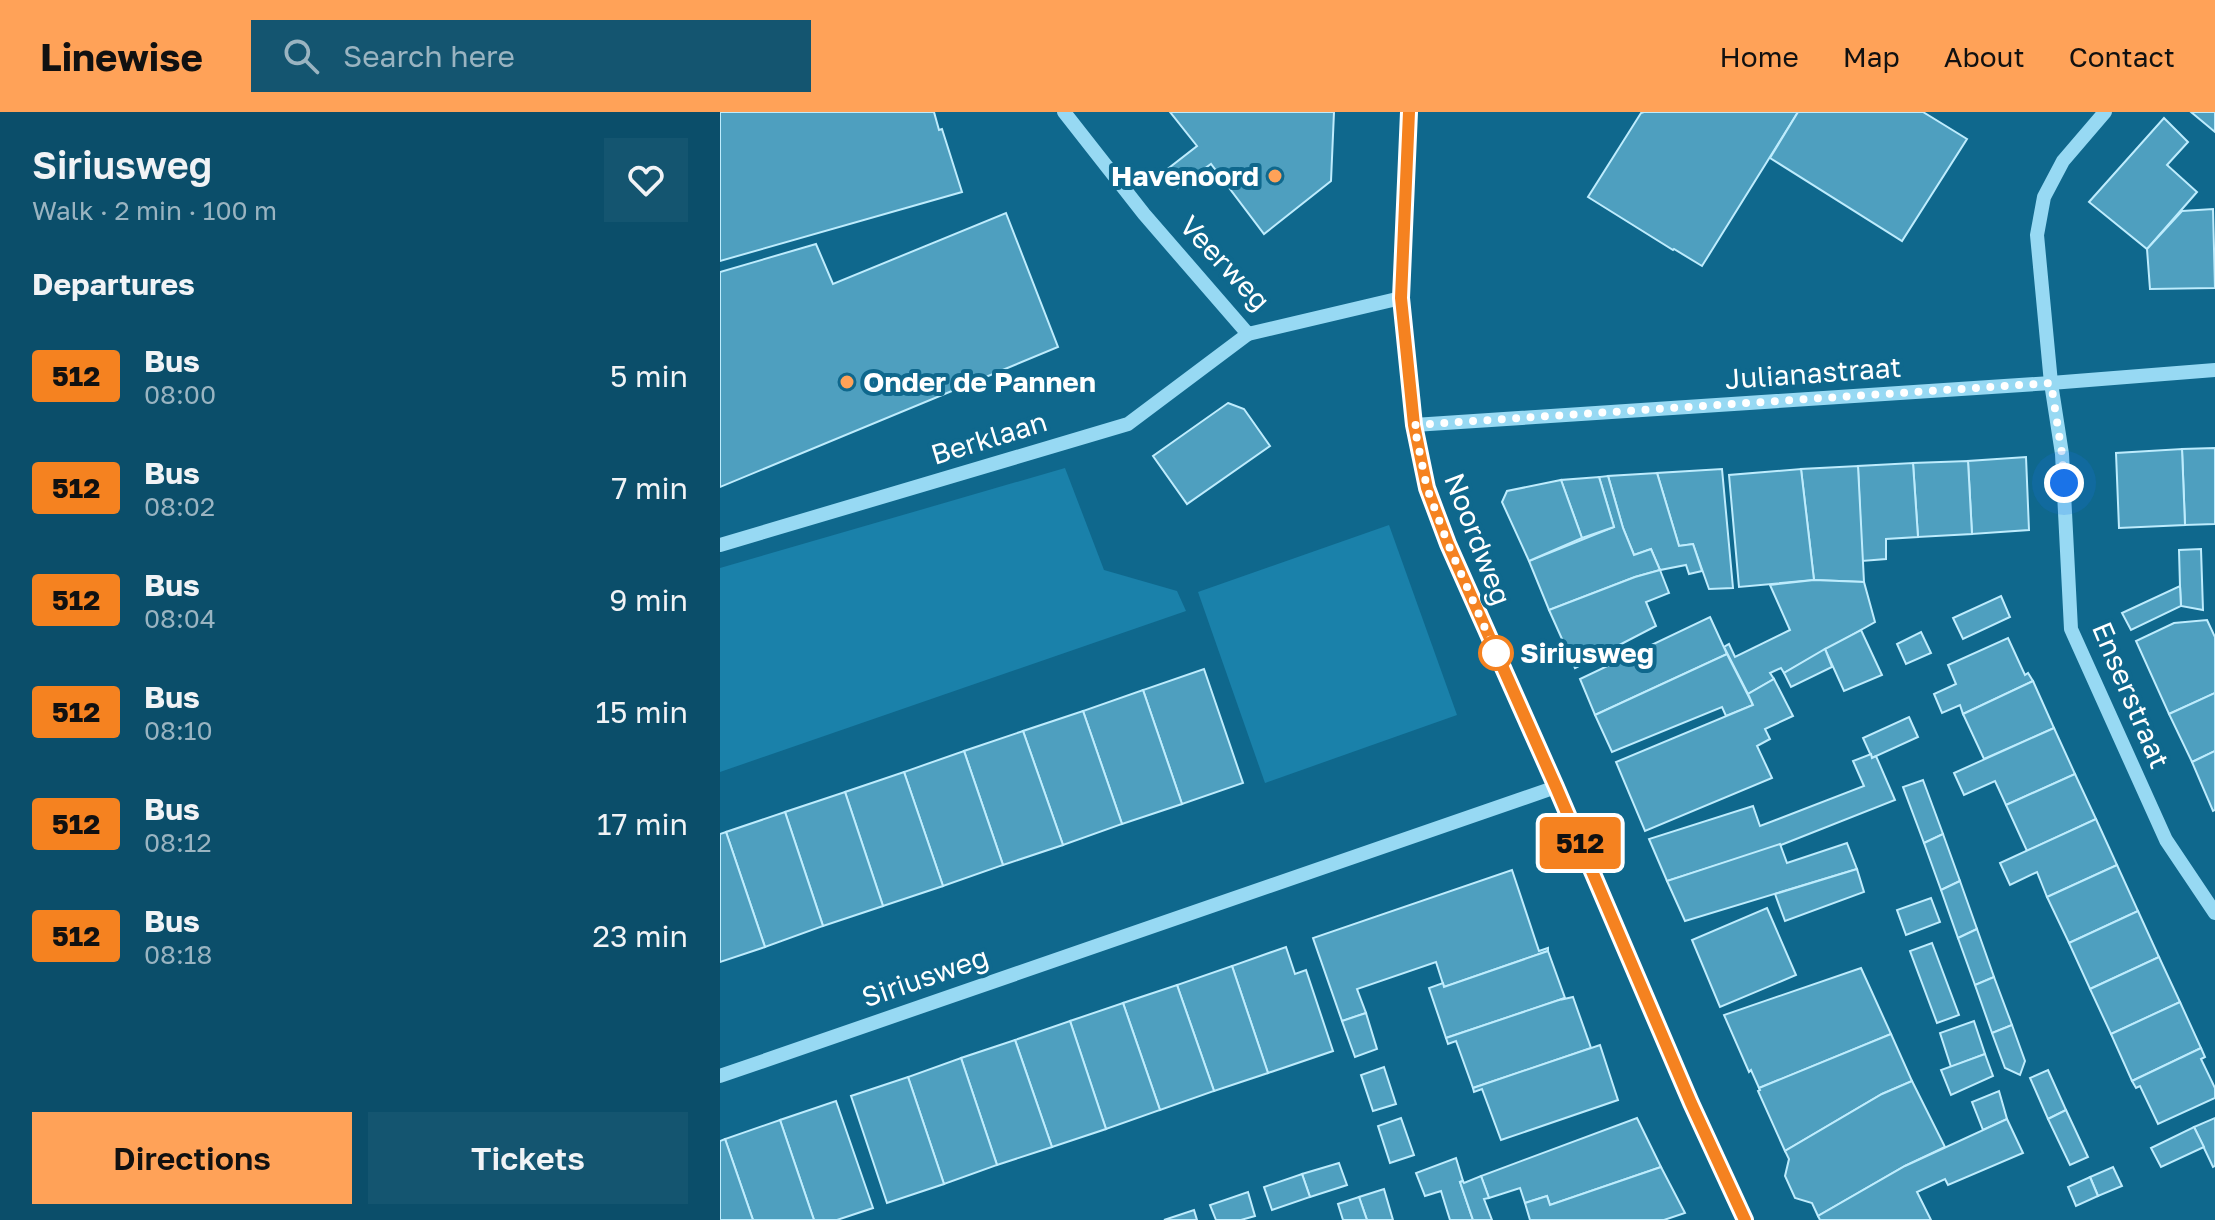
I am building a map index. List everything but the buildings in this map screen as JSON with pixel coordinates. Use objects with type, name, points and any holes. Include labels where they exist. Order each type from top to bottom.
[{"type":"street","name":"Veerweg","points":[[1064,112],[1144,214],[1248,334],[1401,298]]},
{"type":"street","name":"Noordweg","points":[[1409,112],[1401,298],[1414,425],[1427,488],[1448,544],[1745,1220]]},
{"type":"street","name":"Enserstraat","points":[[2105,112],[2063,161],[2044,197],[2037,235],[2051,383],[2062,454],[2071,629],[2166,840],[2215,913]]},
{"type":"street","name":"Berklaan","points":[[720,545],[1128,424],[1248,334]]},
{"type":"street","name":"Julianastraat","points":[[1414,425],[2215,370]]},
{"type":"street","name":"Siriusweg","points":[[720,1076],[1556,787]]},
{"type":"shaded area","points":[[1065,468],[1104,570],[1177,591],[1186,611],[720,772],[720,568]]},
{"type":"shaded area","points":[[1389,525],[1457,715],[1265,783],[1198,592]]},
{"type":"bus line","name":"512","points":[[1409,112],[1401,298],[1414,425],[1427,488],[1448,544],[1745,1220]]},
{"type":"place","name":"Havenoord","points":[[1275,176]]},
{"type":"place","name":"Onder de Pannen","points":[[847,382]]},
{"type":"place","name":"Siriusweg","points":[[1496,653]]},
{"type":"route","points":[[1496,653],[1427,488],[1414,425],[2051,383],[2064,483]]}]
